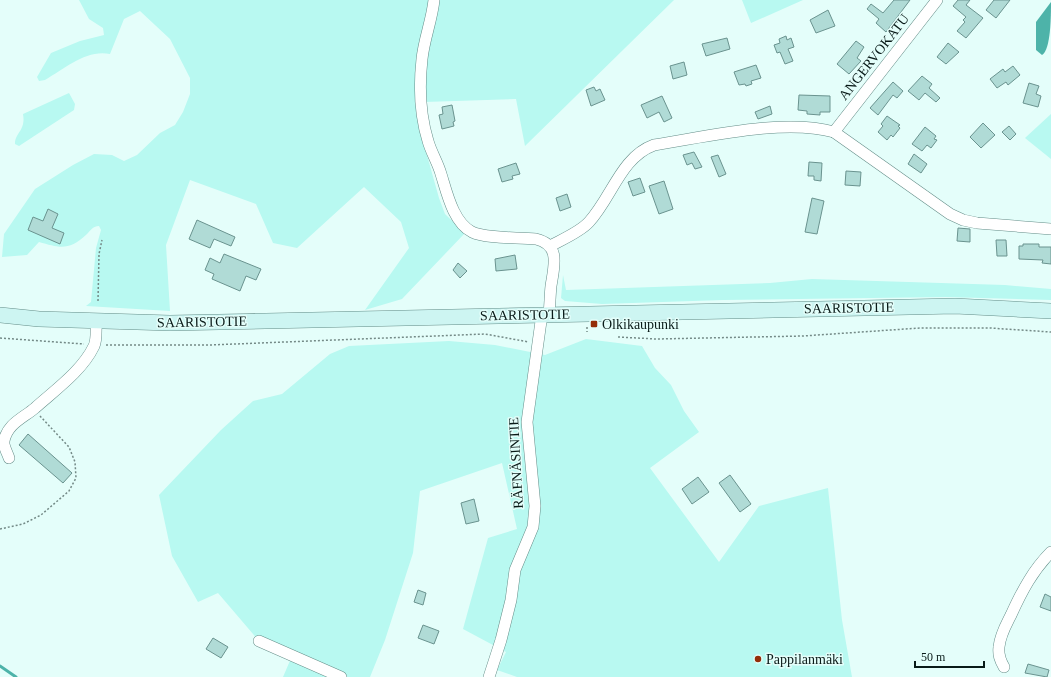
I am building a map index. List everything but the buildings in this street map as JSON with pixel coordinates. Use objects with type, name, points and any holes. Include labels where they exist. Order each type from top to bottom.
[{"type":"main road","name":"SAARISTOTIE","points":[[0,315],[39,319],[178,323],[956,306],[1051,311]]},
{"type":"street","points":[[434,0],[422,59],[420,81],[422,107],[428,141],[441,173],[452,209],[472,232],[487,235],[543,240],[550,246],[589,222],[627,166],[646,148],[654,145],[780,127],[817,128],[834,132],[950,214],[963,220],[977,223],[1051,229]]},
{"type":"street","name":"ANGERVOKATU","points":[[834,132],[938,0]]},
{"type":"street","name":"RÄFNÄSINTIE","points":[[489,677],[501,640],[511,600],[514,570],[532,527],[535,506],[527,422],[538,344],[546,314],[555,262],[550,246]]},
{"type":"street","points":[[9,458],[3,443],[7,431],[15,422],[33,410],[71,376],[83,363],[95,345],[96,321]]},
{"type":"street","points":[[1004,667],[999,658],[999,646],[1002,634],[1026,583],[1033,572],[1051,552]]},
{"type":"street","points":[[259,641],[341,677]]},
{"type":"path","points":[[98,300],[99,254],[102,240]]},
{"type":"path","points":[[618,337],[656,339],[803,336],[920,328],[990,328],[1051,332]]},
{"type":"path","points":[[0,338],[95,345],[218,345],[485,334],[538,344]]},
{"type":"path","points":[[0,529],[23,524],[41,515],[69,492],[76,478],[75,462],[69,447],[50,424],[33,410]]},
{"type":"shaded area","points":[[79,0],[430,0],[423,141],[445,214],[465,233],[402,299],[365,310],[409,248],[401,222],[364,187],[297,248],[273,243],[256,204],[190,180],[166,245],[170,311],[86,306],[91,302],[96,248],[101,230],[99,226],[94,227],[81,239],[69,246],[59,247],[39,242],[27,255],[2,257],[4,234],[35,189],[73,165],[94,154],[112,155],[124,161],[137,155],[160,133],[175,125],[183,112],[190,94],[190,78],[170,39],[140,11],[124,19],[110,54],[101,53],[85,57],[68,65],[45,80],[39,81],[37,77],[51,53],[80,41],[104,35],[103,28],[89,19]]},
{"type":"shaded area","points":[[438,0],[674,0],[525,146],[516,99],[424,102],[425,66]]},
{"type":"shaded area","points":[[742,0],[803,0],[751,23]]},
{"type":"shaded area","points":[[1051,2],[1049,39],[1045,52],[1042,55],[1036,50],[1036,22]]},
{"type":"shaded area","points":[[69,93],[75,104],[74,110],[19,146],[15,144],[15,140],[22,128],[24,120],[23,114]]},
{"type":"shaded area","points":[[1051,114],[1051,159],[1025,138]]},
{"type":"shaded area","points":[[563,275],[566,290],[770,283],[812,279],[1005,285],[1051,289],[1051,300],[945,297],[723,300],[602,304],[565,301],[561,298]]},
{"type":"shaded area","points":[[586,339],[642,346],[655,368],[671,385],[684,411],[699,432],[650,468],[719,562],[759,506],[828,488],[842,620],[852,677],[517,677],[497,670],[506,652],[463,629],[488,538],[517,529],[502,463],[420,491],[413,553],[385,640],[370,677],[283,677],[292,656],[259,641],[218,593],[198,602],[172,556],[159,495],[221,430],[253,401],[282,394],[330,354],[349,346],[449,341],[495,345],[545,355]]},
{"type":"waterway","points":[[0,666],[16,677]]},
{"type":"place","name":"Olkikaupunki","points":[[594,324]]},
{"type":"place","name":"Pappilanmäki","points":[[758,659]]}]
